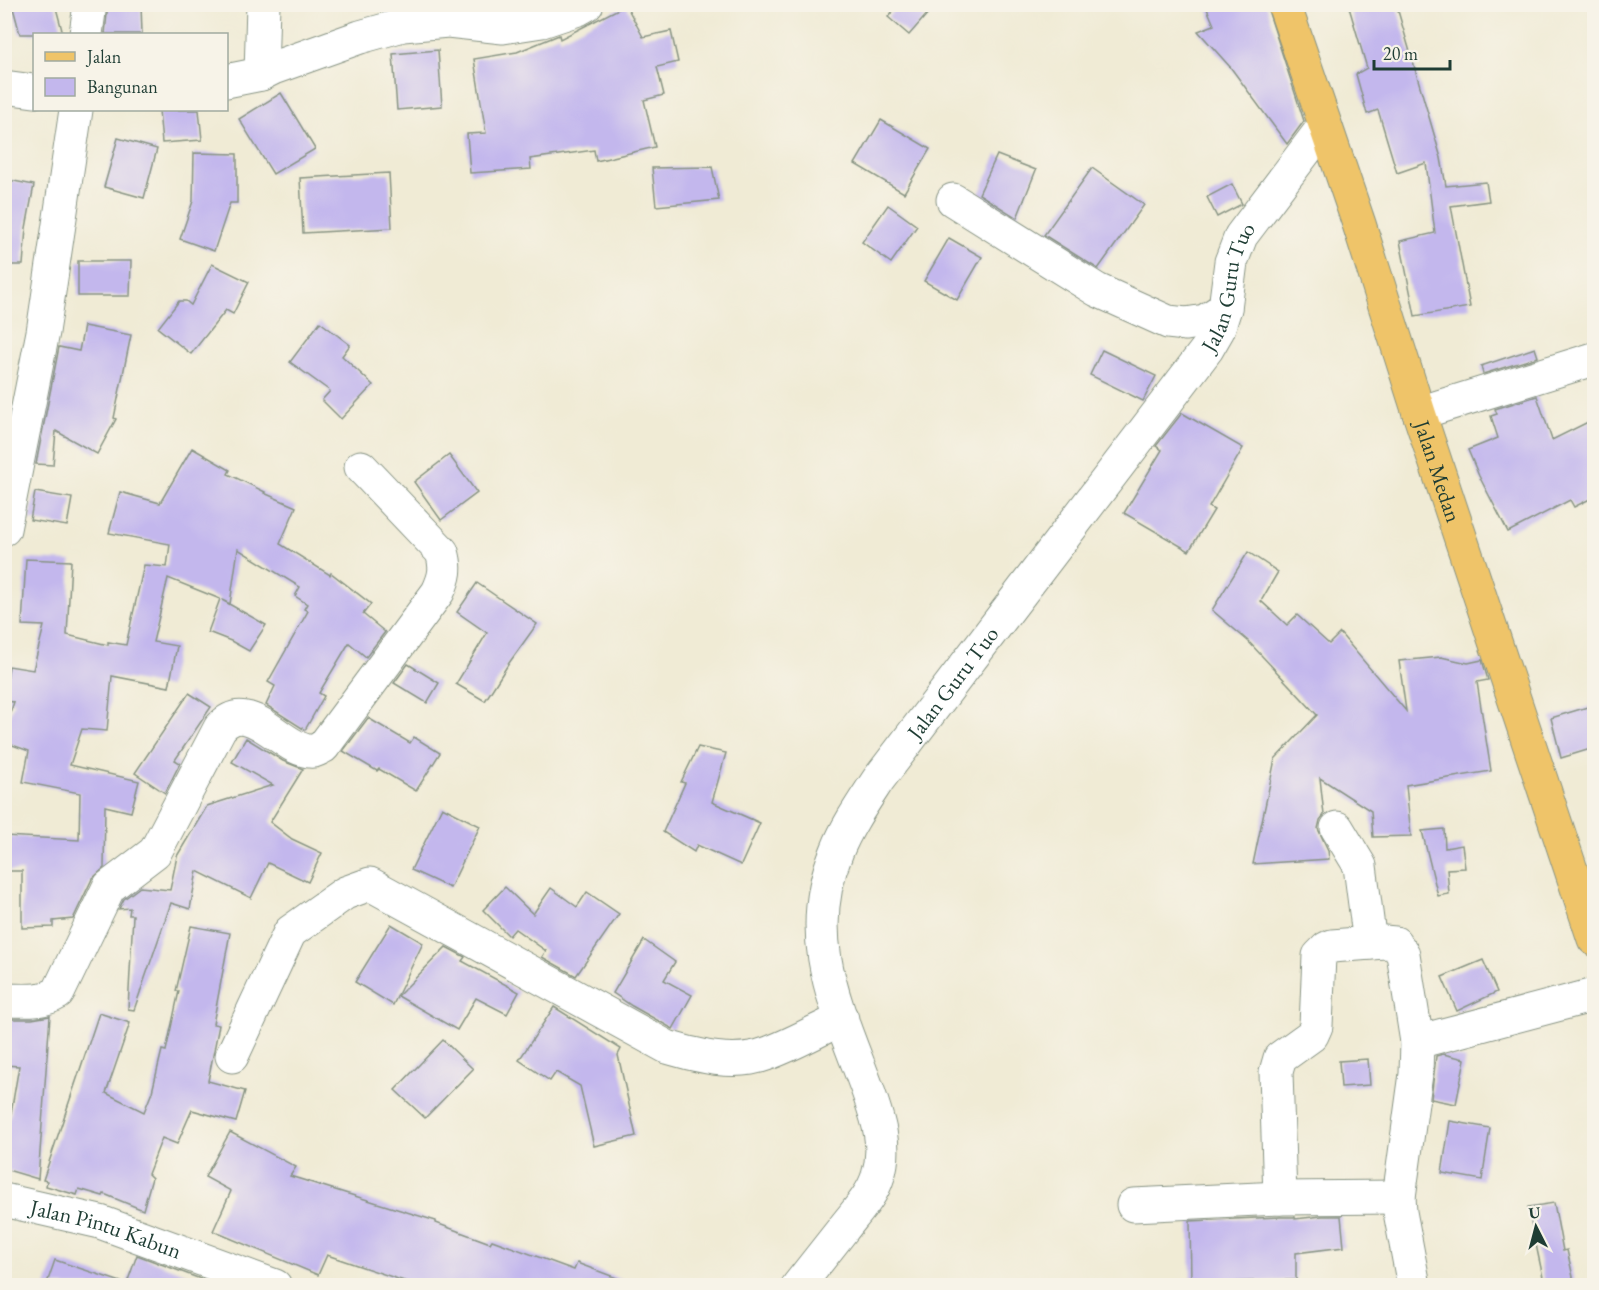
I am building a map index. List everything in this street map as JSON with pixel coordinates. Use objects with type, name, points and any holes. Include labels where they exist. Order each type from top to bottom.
[{"type":"main road","name":"Jalan Medan","points":[[1284,4],[1359,224],[1419,413],[1594,939]]},
{"type":"street","points":[[86,33],[90,4]]},
{"type":"street","points":[[261,74],[263,4]]},
{"type":"street","points":[[228,81],[261,74],[360,37],[403,25],[448,21],[503,27],[542,21],[587,4]]},
{"type":"street","points":[[4,87],[33,91]]},
{"type":"street","points":[[4,529],[16,417],[52,278],[76,111]]},
{"type":"street","name":"Jalan Guru Tuo","points":[[798,1286],[867,1199],[878,1178],[883,1158],[882,1132],[829,985],[823,954],[821,922],[824,894],[837,852],[878,780],[1207,349],[1218,330],[1231,262],[1241,236],[1325,125]]},
{"type":"street","points":[[953,200],[1097,290],[1168,322],[1186,324],[1205,321],[1224,308]]},
{"type":"street","points":[[1419,413],[1594,359]]},
{"type":"street","points":[[4,999],[37,1001],[49,999],[58,993],[109,887],[155,852],[220,728],[227,720],[236,717],[250,718],[301,748],[314,751],[323,747],[438,592],[446,572],[442,552],[361,467]]},
{"type":"street","points":[[1337,828],[1360,866],[1370,943]]},
{"type":"street","points":[[232,1056],[290,932],[345,893],[370,884],[667,1047],[698,1056],[731,1060],[765,1055],[842,1019]]},
{"type":"street","points":[[1280,1198],[1276,1072],[1280,1058],[1312,1035],[1316,1026],[1319,956],[1322,951],[1332,946],[1392,942],[1400,947],[1403,954],[1417,1042],[1416,1074],[1399,1197],[1413,1286]]},
{"type":"street","points":[[1417,1042],[1594,995]]},
{"type":"street","points":[[1133,1205],[1280,1198],[1399,1197]]},
{"type":"street","name":"Jalan Pintu Kabun","points":[[4,1200],[100,1222],[275,1286]]},
{"type":"building","points":[[12,4],[55,4],[63,33],[20,34]]},
{"type":"building","points":[[108,4],[141,4],[142,33],[105,33]]},
{"type":"building","points":[[899,4],[936,4],[909,35],[888,17]]},
{"type":"building","points":[[1205,4],[1266,4],[1304,121],[1287,144],[1231,68],[1198,31],[1214,25]]},
{"type":"building","points":[[1348,4],[1396,4],[1441,158],[1446,186],[1486,182],[1489,201],[1451,206],[1470,307],[1415,316],[1400,241],[1435,233],[1426,163],[1397,173],[1378,110],[1367,114],[1356,74],[1367,68]]},
{"type":"building","points":[[626,5],[643,37],[671,31],[678,62],[657,67],[664,95],[644,100],[655,147],[596,161],[594,150],[530,159],[531,169],[470,173],[467,134],[486,133],[474,59],[517,52],[559,35],[560,39]]},
{"type":"building","points":[[438,50],[442,106],[397,110],[393,54]]},
{"type":"building","points":[[281,93],[315,149],[273,174],[239,119]]},
{"type":"building","points":[[159,111],[199,111],[202,140],[162,143]]},
{"type":"building","points":[[881,120],[930,149],[904,193],[855,164]]},
{"type":"building","points":[[118,138],[157,149],[144,198],[104,187]]},
{"type":"building","points":[[194,153],[237,154],[237,203],[230,203],[214,251],[180,239],[193,201]]},
{"type":"building","points":[[997,155],[1036,170],[1017,218],[979,194]]},
{"type":"building","points":[[712,167],[719,200],[656,206],[652,168]]},
{"type":"building","points":[[1092,168],[1144,205],[1098,269],[1044,235]]},
{"type":"building","points":[[389,173],[392,228],[303,233],[300,178]]},
{"type":"building","points":[[4,179],[34,185],[26,228],[23,265],[4,265]]},
{"type":"building","points":[[1232,184],[1242,204],[1217,217],[1207,197]]},
{"type":"building","points":[[888,205],[917,226],[891,263],[862,242]]},
{"type":"building","points":[[949,238],[982,257],[957,300],[924,281]]},
{"type":"building","points":[[78,261],[131,261],[130,296],[78,296]]},
{"type":"building","points":[[212,264],[249,282],[233,314],[226,310],[191,354],[158,328],[179,301],[186,301],[191,305]]},
{"type":"building","points":[[320,322],[350,345],[342,356],[373,385],[341,419],[322,400],[330,391],[290,362]]},
{"type":"building","points":[[84,326],[131,335],[114,418],[116,419],[97,454],[56,431],[53,465],[36,464],[59,347],[79,351]]},
{"type":"building","points":[[1535,348],[1538,357],[1483,374],[1481,366]]},
{"type":"building","points":[[1102,350],[1156,376],[1143,401],[1090,375]]},
{"type":"building","points":[[1537,396],[1552,440],[1594,419],[1594,497],[1574,507],[1570,500],[1508,532],[1468,450],[1498,438],[1491,416],[1497,414],[1495,409]]},
{"type":"building","points":[[1182,413],[1243,448],[1209,507],[1214,510],[1189,551],[1124,513],[1162,450],[1156,446]]},
{"type":"building","points":[[192,448],[230,470],[228,474],[296,507],[280,544],[330,575],[331,573],[371,604],[363,614],[385,632],[366,657],[349,643],[319,693],[324,696],[305,730],[266,705],[275,686],[268,682],[308,611],[304,609],[307,604],[295,596],[300,587],[238,549],[230,604],[222,600],[266,625],[249,651],[208,632],[220,599],[168,578],[153,642],[177,646],[169,687],[112,676],[107,731],[82,729],[70,765],[139,781],[131,812],[105,806],[104,868],[92,879],[73,919],[53,921],[53,927],[22,928],[22,871],[4,871],[4,836],[79,840],[80,793],[23,782],[29,751],[4,742],[4,731],[14,702],[4,701],[9,666],[33,670],[44,626],[22,625],[26,559],[71,561],[67,635],[108,645],[108,642],[126,645],[144,565],[167,567],[170,544],[109,533],[120,492],[160,503]]},
{"type":"building","points":[[449,455],[477,493],[441,520],[414,482]]},
{"type":"building","points":[[35,492],[72,498],[67,526],[30,520]]},
{"type":"building","points":[[1248,552],[1278,572],[1261,601],[1287,625],[1297,615],[1329,644],[1340,633],[1406,711],[1399,661],[1441,657],[1468,663],[1482,660],[1488,680],[1477,682],[1491,771],[1406,785],[1411,836],[1373,837],[1371,811],[1320,778],[1324,815],[1318,829],[1328,850],[1329,859],[1253,864],[1275,759],[1317,715],[1248,641],[1212,610]]},
{"type":"building","points":[[477,583],[537,624],[485,701],[456,684],[487,633],[457,612]]},
{"type":"building","points":[[408,664],[439,683],[427,703],[394,683]]},
{"type":"building","points":[[189,693],[211,707],[175,760],[180,763],[165,793],[135,773]]},
{"type":"building","points":[[1594,705],[1594,748],[1561,758],[1551,718]]},
{"type":"building","points":[[368,718],[410,743],[414,737],[440,753],[416,791],[343,751]]},
{"type":"building","points":[[246,738],[283,761],[303,769],[270,822],[292,839],[322,853],[308,882],[268,863],[251,898],[197,871],[190,909],[171,903],[134,1010],[128,1009],[133,915],[129,915],[130,908],[119,909],[124,899],[140,887],[170,890],[177,856],[207,806],[273,785],[232,762]]},
{"type":"building","points":[[698,747],[726,753],[712,802],[760,823],[741,865],[697,845],[694,852],[663,832],[685,783],[681,782]]},
{"type":"building","points":[[442,807],[480,826],[450,888],[411,870]]},
{"type":"building","points":[[1444,829],[1445,848],[1462,845],[1465,868],[1447,869],[1449,894],[1438,896],[1422,831]]},
{"type":"building","points":[[505,887],[533,914],[551,888],[577,907],[587,892],[619,914],[576,976],[542,957],[546,951],[515,929],[509,936],[483,910]]},
{"type":"building","points":[[391,924],[423,943],[393,1005],[355,982]]},
{"type":"building","points":[[191,926],[230,933],[213,1024],[219,1025],[208,1081],[245,1091],[236,1122],[192,1110],[177,1144],[162,1138],[148,1174],[152,1178],[143,1210],[104,1194],[103,1196],[79,1189],[77,1195],[46,1186],[47,1181],[43,1180],[99,1013],[130,1023],[106,1093],[144,1112],[152,1092],[162,1050],[166,1051],[179,991],[176,991]]},
{"type":"building","points":[[644,940],[675,962],[664,980],[692,995],[673,1029],[613,993]]},
{"type":"building","points":[[446,947],[465,957],[462,961],[519,992],[507,1014],[476,998],[457,1030],[398,996]]},
{"type":"building","points":[[1483,960],[1497,992],[1457,1011],[1442,977]]},
{"type":"building","points":[[554,1007],[621,1049],[618,1055],[636,1136],[594,1146],[580,1086],[556,1072],[550,1081],[519,1060]]},
{"type":"building","points":[[50,1016],[38,1179],[4,1169],[4,1135],[11,1113],[19,1066],[4,1065],[4,1019],[32,1019]]},
{"type":"building","points":[[443,1040],[473,1069],[425,1118],[395,1090]]},
{"type":"building","points":[[1443,1054],[1465,1059],[1456,1104],[1431,1099],[1436,1056]]},
{"type":"building","points":[[1368,1059],[1370,1085],[1341,1087],[1339,1061]]},
{"type":"building","points":[[1450,1121],[1490,1128],[1482,1180],[1442,1173]]},
{"type":"building","points":[[230,1132],[296,1167],[290,1176],[436,1221],[436,1223],[490,1243],[492,1240],[574,1270],[577,1263],[630,1283],[630,1286],[419,1286],[327,1255],[318,1275],[213,1231],[231,1191],[205,1177]]},
{"type":"building","points":[[1554,1203],[1563,1251],[1567,1250],[1575,1286],[1551,1286],[1550,1281],[1544,1282],[1528,1207]]},
{"type":"building","points":[[1341,1216],[1344,1247],[1296,1253],[1296,1280],[1191,1283],[1190,1221],[1281,1217],[1295,1217],[1295,1219]]},
{"type":"building","points":[[137,1255],[219,1286],[126,1286]]},
{"type":"building","points":[[55,1260],[121,1282],[120,1286],[46,1286]]}]
